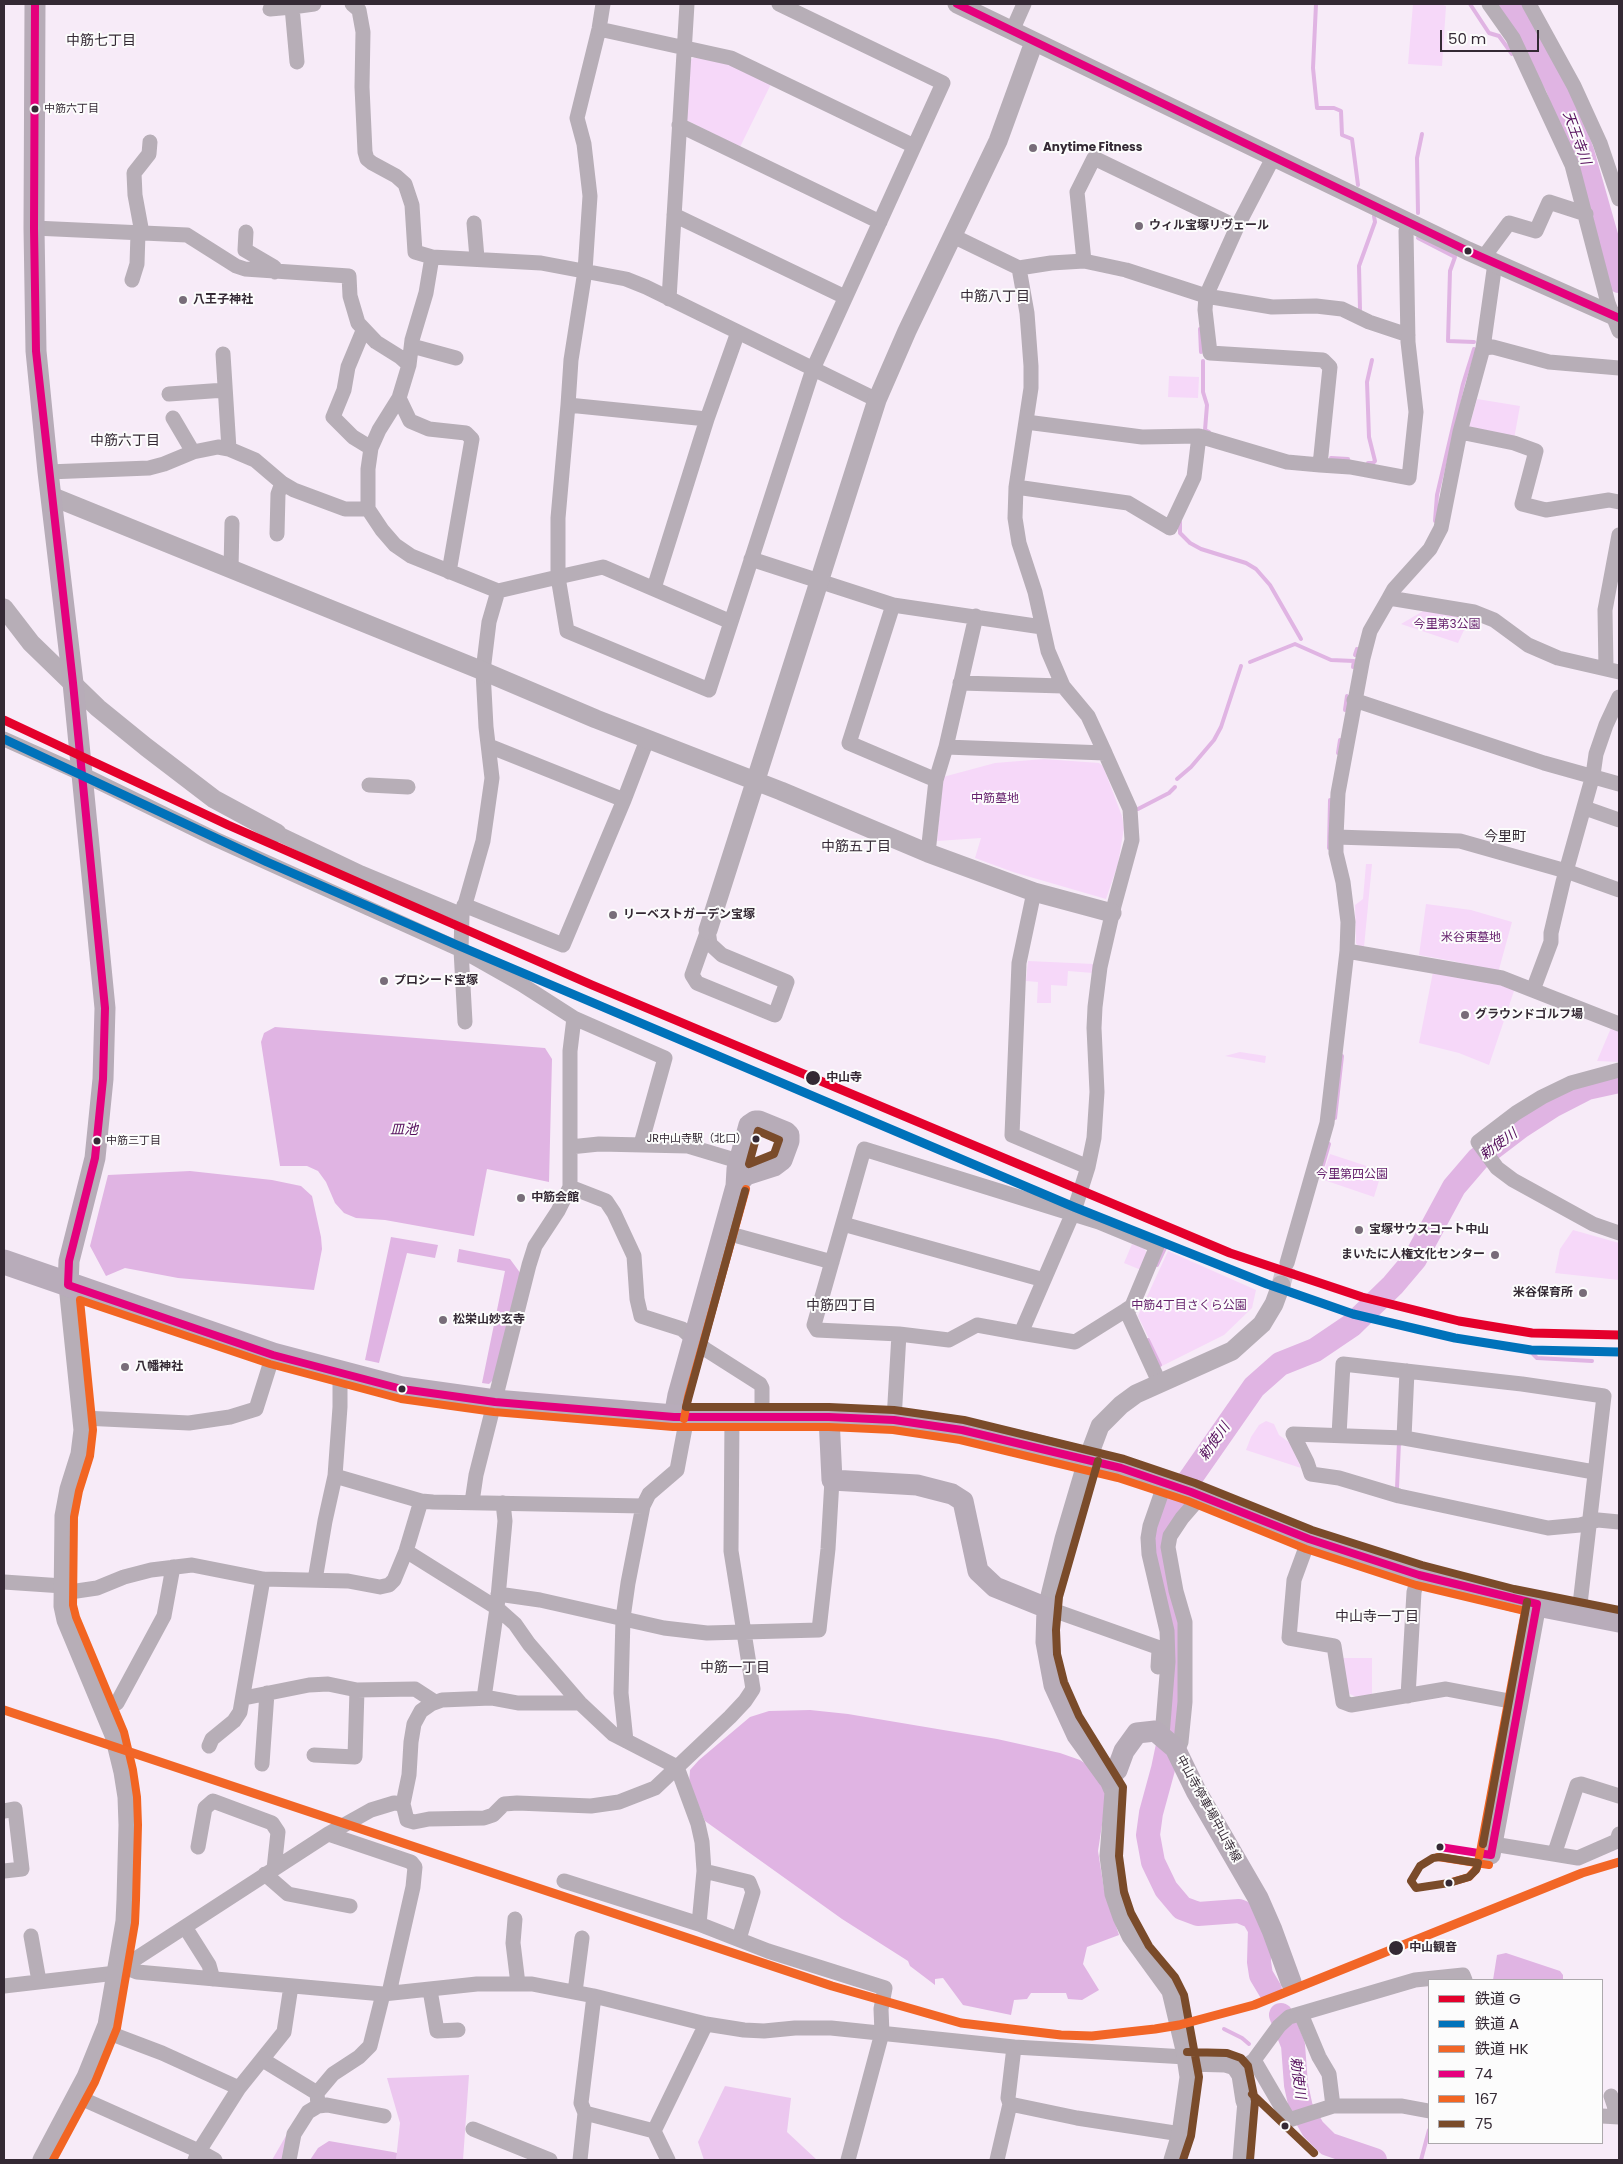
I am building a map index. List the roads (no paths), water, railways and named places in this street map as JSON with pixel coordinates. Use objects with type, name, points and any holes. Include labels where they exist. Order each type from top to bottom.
[{"type":"highway","points":[[4,1262],[273,1355],[402,1389],[495,1402],[680,1417],[894,1420],[962,1430],[1088,1458],[1183,1489],[1309,1539],[1419,1575],[1537,1604],[1619,1620]]},
{"type":"main road","points":[[35,4],[34,228],[36,351],[73,683],[102,973],[105,1048],[101,1117],[95,1158],[69,1261],[68,1285]]},
{"type":"main road","points":[[680,1417],[693,1340],[736,1186],[738,1161],[751,1123],[759,1121],[784,1131],[789,1135],[789,1141],[782,1160],[774,1166],[746,1175],[736,1186]]},
{"type":"main road","points":[[828,1418],[832,1480],[917,1485],[952,1494],[963,1501],[978,1571],[994,1587],[1047,1608],[1046,1642],[1054,1685],[1077,1735],[1108,1778],[1117,1770],[1124,1751],[1137,1733],[1167,1741]]},
{"type":"main road","name":"中山寺停車場中山寺線","points":[[1167,1741],[1258,1898],[1291,1982]]},
{"type":"street","points":[[270,9],[314,4]]},
{"type":"street","points":[[352,4],[359,10],[363,32],[362,87],[365,152],[367,159],[396,176],[405,184],[412,205],[415,252],[432,257],[541,263],[626,279],[669,298],[877,400]]},
{"type":"street","points":[[603,4],[599,29],[577,118],[584,144],[590,196],[585,271],[571,360],[558,518],[558,577],[567,631],[709,690],[813,369],[942,84],[779,4]]},
{"type":"street","points":[[669,298],[687,4]]},
{"type":"street","points":[[958,4],[1617,321]]},
{"type":"street","points":[[1012,31],[1024,4]]},
{"type":"street","points":[[1489,4],[1513,38],[1537,86],[1572,165],[1617,321]]},
{"type":"street","points":[[1528,4],[1574,86],[1600,143],[1619,199]]},
{"type":"street","points":[[292,7],[297,62]]},
{"type":"street","points":[[599,29],[731,58],[914,146]]},
{"type":"street","points":[[708,930],[710,944],[722,955],[787,982],[775,1015],[697,983],[692,975],[756,782],[877,400],[907,331],[998,141],[1034,42]]},
{"type":"street","points":[[680,125],[880,222]]},
{"type":"street","points":[[132,280],[137,264],[140,233],[134,195],[134,173],[149,154],[150,142]]},
{"type":"street","points":[[1274,156],[1237,228],[1206,296],[1205,310],[1210,352],[1323,360],[1330,366],[1320,465]]},
{"type":"street","points":[[1084,261],[1077,192],[1094,158],[1237,228]]},
{"type":"street","points":[[1287,1263],[1327,1123],[1347,951],[1348,922],[1343,882],[1336,853],[1338,793],[1354,700],[1370,631],[1394,589],[1430,549],[1438,537],[1460,432],[1483,348],[1489,261],[1510,223],[1536,231],[1549,202],[1586,214]]},
{"type":"street","points":[[674,215],[846,297]]},
{"type":"street","points":[[474,223],[477,258]]},
{"type":"street","points":[[1026,422],[1142,437],[1199,436],[1287,462],[1350,467],[1409,478],[1416,412],[1411,382],[1408,335],[1406,231],[1410,223]]},
{"type":"street","points":[[34,228],[187,235],[236,266],[245,269],[349,276],[353,310],[363,331],[409,365]]},
{"type":"street","points":[[246,232],[245,250],[274,267],[275,272]]},
{"type":"street","points":[[953,236],[1019,268],[1051,263],[1084,261],[1126,270],[1206,296],[1272,307],[1330,307],[1342,309],[1377,325],[1408,335]]},
{"type":"street","points":[[432,257],[426,293],[412,340],[409,365],[399,398],[370,448],[368,509],[382,530],[395,545],[412,556],[498,591],[603,567],[731,622]]},
{"type":"street","points":[[1019,268],[1027,313],[1031,366],[1031,388],[1016,486],[1015,518],[1019,544],[1035,592],[1048,650],[1063,686],[1088,716],[1105,753],[1130,810],[1132,840],[1112,913],[1100,967],[1094,1028],[1098,1092],[1094,1138],[1088,1167],[1072,1214],[1021,1333]]},
{"type":"street","points":[[363,331],[348,367],[344,390],[333,417],[353,437],[370,448]]},
{"type":"street","points":[[654,588],[707,419],[738,332]]},
{"type":"street","points":[[412,346],[456,358]]},
{"type":"street","points":[[1483,348],[1493,347],[1548,362],[1619,368]]},
{"type":"street","points":[[223,354],[229,449]]},
{"type":"street","points":[[169,394],[225,390]]},
{"type":"street","points":[[399,398],[410,422],[429,429],[466,433],[472,439],[449,572]]},
{"type":"street","points":[[568,405],[707,419]]},
{"type":"street","points":[[173,418],[193,452]]},
{"type":"street","points":[[1460,432],[1514,443],[1536,452],[1522,504],[1546,510],[1609,500],[1619,502]]},
{"type":"street","points":[[1016,486],[1128,503],[1170,528],[1194,477],[1199,436]]},
{"type":"street","points":[[48,472],[150,468],[193,452],[218,447],[229,449],[255,460],[282,483],[294,490],[345,509],[368,509]]},
{"type":"street","points":[[277,534],[278,494],[282,483]]},
{"type":"street","points":[[51,496],[928,853],[1034,892],[1112,913]]},
{"type":"street","points":[[231,569],[232,523]]},
{"type":"street","points":[[1389,598],[1485,615],[1505,627],[1528,645],[1558,658],[1613,671],[1605,610],[1614,596],[1619,535]]},
{"type":"street","points":[[751,559],[893,605],[1042,627]]},
{"type":"street","points":[[465,1022],[462,950],[463,910],[483,841],[492,778],[486,727],[483,671],[489,622],[498,591]]},
{"type":"street","points":[[893,605],[849,743],[936,780]]},
{"type":"street","points":[[4,608],[31,642],[98,708],[187,780],[214,799],[360,874],[563,945],[647,740]]},
{"type":"street","points":[[928,853],[936,780],[946,748],[976,616]]},
{"type":"street","points":[[960,683],[1063,686]]},
{"type":"street","points":[[1533,990],[1551,942],[1551,933],[1566,871],[1585,808],[1596,754],[1606,725],[1619,697]]},
{"type":"street","points":[[1354,700],[1544,763],[1593,775],[1619,784]]},
{"type":"street","points":[[4,738],[215,839],[462,950],[521,984],[574,1018],[665,1058],[641,1144]]},
{"type":"street","points":[[489,746],[624,800]]},
{"type":"street","points":[[946,748],[1105,753]]},
{"type":"street","points":[[369,785],[408,787]]},
{"type":"street","points":[[1585,808],[1619,820]]},
{"type":"street","points":[[1336,837],[1460,841],[1566,871],[1619,890]]},
{"type":"street","points":[[1034,892],[1019,963],[1012,1135],[1088,1167]]},
{"type":"street","points":[[1347,951],[1502,978],[1619,1023]]},
{"type":"street","points":[[472,1502],[476,1475],[533,1253],[570,1187],[570,1050],[574,1018]]},
{"type":"street","points":[[1619,1070],[1570,1083],[1542,1097],[1516,1113],[1478,1142],[1498,1168],[1513,1180],[1593,1224],[1619,1234]]},
{"type":"street","points":[[570,1146],[599,1144],[688,1146],[738,1161]]},
{"type":"street","points":[[864,1150],[1099,1222],[1157,1246],[1132,1306],[1075,1342],[977,1325],[949,1340],[898,1334],[817,1330],[814,1325],[843,1224],[864,1150]]},
{"type":"street","points":[[570,1187],[606,1201],[614,1213],[634,1256],[637,1299],[641,1316],[682,1329],[693,1340],[760,1384],[762,1388],[762,1418]]},
{"type":"street","points":[[843,1224],[1044,1280]]},
{"type":"street","points":[[723,1232],[832,1262]]},
{"type":"street","points":[[42,2160],[76,2096],[104,2031],[119,1968],[126,1900],[127,1797],[120,1755],[104,1710],[66,1620],[63,1589],[64,1516],[69,1489],[80,1454],[83,1418],[68,1285]]},
{"type":"street","points":[[1167,1741],[1159,1650],[1157,1647],[1047,1608],[1061,1548],[1088,1458],[1100,1426],[1136,1394],[1232,1351],[1262,1324],[1274,1304],[1281,1285]]},
{"type":"street","points":[[1126,1310],[1160,1384]]},
{"type":"street","points":[[894,1420],[898,1334]]},
{"type":"street","points":[[83,1418],[189,1423],[230,1417],[256,1409],[273,1355]]},
{"type":"street","points":[[1339,1435],[1343,1364],[1604,1396],[1579,1613]]},
{"type":"street","points":[[1404,1438],[1407,1371]]},
{"type":"street","points":[[315,1580],[325,1520],[335,1476],[340,1416],[340,1373]]},
{"type":"street","points":[[626,1740],[621,1693],[623,1618],[643,1506],[648,1494],[677,1470],[680,1417]]},
{"type":"street","points":[[580,1703],[518,1703],[484,1698],[436,1702],[421,1711],[414,1724],[409,1775],[403,1804],[407,1820],[414,1822],[429,1819],[484,1818],[493,1816],[504,1804],[600,1805],[619,1802],[647,1792],[677,1768],[730,1717],[753,1689],[731,1551],[732,1417]]},
{"type":"street","points":[[1594,1472],[1404,1438],[1293,1434],[1308,1462],[1310,1474],[1339,1478],[1399,1496],[1548,1528],[1598,1520],[1619,1522]]},
{"type":"street","points":[[335,1476],[421,1501],[643,1506]]},
{"type":"street","points":[[498,1601],[540,1600],[664,1628],[707,1634],[819,1630],[828,1549],[832,1480]]},
{"type":"street","points":[[1167,1741],[1181,1742],[1185,1702],[1186,1628],[1176,1591],[1168,1546],[1170,1536],[1182,1518],[1183,1489]]},
{"type":"street","points":[[1167,1741],[1167,1631],[1149,1554],[1148,1538],[1150,1526],[1183,1489]]},
{"type":"street","points":[[4,1582],[63,1589],[97,1588],[124,1577],[151,1570],[192,1565],[263,1579],[348,1581],[380,1587],[389,1585],[394,1580],[406,1551],[421,1501]]},
{"type":"street","points":[[484,1698],[498,1601],[505,1521],[503,1503]]},
{"type":"street","points":[[1309,1539],[1294,1580],[1289,1638],[1334,1646],[1343,1702],[1351,1705],[1446,1689],[1520,1703]]},
{"type":"street","points":[[406,1551],[498,1601],[529,1644],[580,1703],[613,1734],[677,1768],[698,1824],[704,1871],[700,1924]]},
{"type":"street","points":[[104,1710],[117,1703],[164,1616],[173,1567]]},
{"type":"street","points":[[1408,1696],[1414,1592],[1419,1575]]},
{"type":"street","points":[[209,1746],[212,1739],[234,1720],[240,1712],[244,1698],[263,1579]]},
{"type":"street","points":[[1537,1604],[1492,1850],[1555,1852],[1578,1858],[1617,1841],[1619,1834]]},
{"type":"street","points":[[244,1698],[309,1685],[328,1684],[357,1690],[415,1689],[436,1702]]},
{"type":"street","points":[[314,1755],[354,1757],[357,1690]]},
{"type":"street","points":[[262,1764],[267,1693]]},
{"type":"street","points":[[1108,1778],[1114,1792],[1109,1856],[1114,1894],[1130,1936],[1172,1991],[1189,2077],[1181,2134],[1173,2160]]},
{"type":"street","points":[[1555,1852],[1577,1785],[1581,1784],[1619,1796]]},
{"type":"street","points":[[198,1847],[205,1808],[214,1801],[272,1823],[278,1832],[269,1871]]},
{"type":"street","points":[[119,1968],[328,1834],[371,1810],[394,1803],[403,1804]]},
{"type":"street","points":[[4,1811],[15,1809],[22,1869],[4,1871]]},
{"type":"street","points":[[289,2160],[294,2134],[318,2100],[333,2074],[359,2057],[370,2046],[386,1994],[413,1887],[415,1867],[411,1862],[328,1834]]},
{"type":"street","points":[[269,1871],[288,1894],[350,1906]]},
{"type":"street","points":[[704,1871],[749,1882],[753,1892],[739,1940]]},
{"type":"street","points":[[564,1882],[700,1924],[768,1951],[885,1988],[881,2008],[882,2033],[848,2160]]},
{"type":"street","points":[[515,1919],[513,1943],[518,1984]]},
{"type":"street","points":[[185,1927],[209,1965],[213,1979]]},
{"type":"street","points":[[31,1936],[38,1981]]},
{"type":"street","points":[[575,1992],[582,1938]]},
{"type":"street","points":[[4,1986],[119,1968],[137,1972],[386,1994],[477,1984],[532,1984],[594,1996],[706,2024],[764,2031],[795,2028],[882,2033],[1014,2047],[1225,2063],[1235,2066],[1247,2065]]},
{"type":"street","points":[[1240,2160],[1247,2065],[1290,2019],[1415,1980],[1464,1975],[1465,1979]]},
{"type":"street","points":[[197,2155],[239,2088],[284,2032],[290,1986]]},
{"type":"street","points":[[430,1990],[436,2031],[458,2030]]},
{"type":"street","points":[[580,2160],[585,2113],[581,2102],[594,1996]]},
{"type":"street","points":[[1290,2019],[1319,2057],[1329,2074],[1333,2106]]},
{"type":"street","points":[[654,2131],[706,2024]]},
{"type":"street","points":[[104,2031],[162,2053],[239,2088]]},
{"type":"street","points":[[997,2160],[1010,2104],[1008,2098],[1014,2047]]},
{"type":"street","points":[[263,2060],[327,2105],[384,2116]]},
{"type":"street","points":[[1247,2065],[1289,2120],[1333,2106],[1402,2106],[1428,2111]]},
{"type":"street","points":[[1603,2116],[1619,2117],[1611,2095]]},
{"type":"street","points":[[76,2096],[197,2155],[215,2160]]},
{"type":"street","points":[[1010,2104],[1077,2118],[1181,2134]]},
{"type":"street","points":[[585,2113],[654,2131],[668,2160]]},
{"type":"street","points":[[472,2129],[550,2160]]},
{"type":"water","name":"皿池","points":[[275,1027],[545,1048],[552,1059],[549,1182],[487,1169],[474,1236],[385,1220],[356,1218],[344,1213],[335,1203],[326,1182],[318,1171],[307,1166],[280,1166],[261,1042],[264,1033]]},
{"type":"water","points":[[190,1171],[272,1180],[301,1186],[312,1196],[322,1249],[314,1290],[178,1278],[125,1268],[106,1276],[90,1246],[108,1175]]},
{"type":"water","points":[[391,1237],[438,1245],[435,1258],[407,1253],[379,1363],[365,1360]]},
{"type":"water","points":[[459,1249],[510,1259],[521,1274],[493,1380],[489,1384],[482,1383],[505,1271],[457,1262]]},
{"type":"water","points":[[810,1710],[848,1714],[997,1739],[1060,1753],[1080,1760],[1095,1770],[1104,1789],[1106,1799],[1098,1851],[1104,1889],[1119,1935],[1087,1947],[1083,1964],[1099,1990],[1082,2000],[1068,1999],[1066,1993],[1031,1993],[1027,1999],[1014,2000],[1011,2015],[963,2005],[943,1978],[935,1979],[935,1985],[910,1966],[908,1961],[842,1919],[705,1821],[689,1784],[690,1770],[699,1760],[750,1717],[769,1711]]},
{"type":"water","points":[[1506,1953],[1560,1971],[1563,1979],[1493,1979],[1497,1955]]},
{"type":"water","points":[[329,2141],[397,2153],[396,2160],[310,2160],[318,2148]]},
{"type":"waterway","points":[[1316,4],[1313,68],[1317,108],[1334,108],[1341,111],[1342,135],[1352,139],[1358,185]]},
{"type":"waterway","points":[[1470,4],[1489,33],[1499,36],[1512,54]]},
{"type":"waterway","name":"天王寺川","points":[[1509,4],[1520,19],[1557,86],[1582,151],[1619,281]]},
{"type":"waterway","points":[[1418,213],[1417,158],[1422,134]]},
{"type":"waterway","points":[[1360,310],[1359,266],[1375,222],[1374,216]]},
{"type":"waterway","points":[[1418,238],[1455,257],[1450,271],[1448,341],[1474,342]]},
{"type":"waterway","points":[[1200,329],[1201,352]]},
{"type":"waterway","points":[[1435,521],[1437,495],[1463,384],[1474,349]]},
{"type":"waterway","points":[[1368,463],[1375,461],[1369,437],[1367,382],[1372,360]]},
{"type":"waterway","points":[[1203,361],[1203,392],[1207,405],[1205,430],[1209,432]]},
{"type":"waterway","points":[[1331,458],[1348,459]]},
{"type":"waterway","points":[[1180,522],[1180,533],[1190,543],[1201,549],[1246,563],[1256,569],[1270,585],[1301,639]]},
{"type":"waterway","points":[[1250,662],[1295,644],[1331,660],[1354,661],[1353,667]]},
{"type":"waterway","points":[[1355,655],[1357,649]]},
{"type":"waterway","points":[[1177,779],[1191,767],[1214,740],[1221,727],[1241,666]]},
{"type":"waterway","points":[[1345,710],[1347,696]]},
{"type":"waterway","points":[[1338,753],[1340,740]]},
{"type":"waterway","points":[[1138,809],[1169,793],[1175,787]]},
{"type":"waterway","points":[[1329,848],[1330,800]]},
{"type":"waterway","points":[[1335,1118],[1342,1056]]},
{"type":"waterway","name":"勅使川","points":[[1270,1990],[1261,1975],[1259,1962],[1260,1929],[1253,1917],[1239,1911],[1198,1914],[1182,1908],[1166,1889],[1153,1862],[1148,1835],[1151,1813],[1172,1726],[1178,1638],[1160,1556],[1159,1530],[1167,1512],[1254,1387],[1280,1364],[1315,1350],[1352,1325],[1393,1285],[1415,1259],[1454,1187],[1478,1159],[1520,1127],[1554,1105],[1587,1088],[1619,1081]]},
{"type":"waterway","points":[[1323,1165],[1329,1144]]},
{"type":"waterway","points":[[1157,1265],[1166,1246]]},
{"type":"waterway","points":[[1148,1340],[1160,1365]]},
{"type":"waterway","points":[[1533,1349],[1533,1354],[1537,1358],[1592,1361]]},
{"type":"waterway","points":[[1397,1488],[1399,1442]]},
{"type":"waterway","name":"勅使川","points":[[1281,2015],[1293,2045],[1296,2085],[1301,2108],[1313,2129],[1328,2144],[1375,2160]]},
{"type":"waterway","points":[[1224,2029],[1242,2038],[1249,2044]]},
{"type":"waterway","points":[[1421,2160],[1428,2134]]},
{"type":"tunnel","points":[[1281,1285],[1287,1263]]},
{"type":"rail line","name":"G","points":[[4,720],[228,825],[592,985],[1230,1253],[1362,1297],[1459,1321],[1532,1333],[1619,1335]]},
{"type":"rail line","name":"A","points":[[4,739],[267,862],[457,945],[1074,1207],[1267,1284],[1353,1314],[1455,1338],[1531,1350],[1619,1352]]},
{"type":"rail line","name":"HK","points":[[4,1710],[832,1986],[961,2023],[1061,2035],[1092,2036],[1155,2029],[1179,2025],[1254,2005],[1582,1873],[1619,1862]]},
{"type":"place","name":"中筋六丁目","points":[[35,109]]},
{"type":"place","name":"Anytime Fitness","points":[[1033,148]]},
{"type":"place","name":"ウィル宝塚リヴェール","points":[[1139,226]]},
{"type":"place","name":"八王子神社","points":[[183,300]]},
{"type":"place","name":"リーベストガーデン宝塚","points":[[613,915]]},
{"type":"place","name":"プロシード宝塚","points":[[384,981]]},
{"type":"place","name":"グラウンドゴルフ場","points":[[1465,1015]]},
{"type":"place","name":"中山寺","points":[[813,1078]]},
{"type":"place","name":"JR中山寺駅（北口）","points":[[756,1139]]},
{"type":"place","name":"中筋三丁目","points":[[97,1141]]},
{"type":"place","name":"中筋会館","points":[[521,1198]]},
{"type":"place","name":"宝塚サウスコート中山","points":[[1359,1230]]},
{"type":"place","name":"まいたに人権文化センター","points":[[1495,1255]]},
{"type":"place","name":"米谷保育所","points":[[1583,1293]]},
{"type":"place","name":"松栄山妙玄寺","points":[[443,1320]]},
{"type":"place","name":"八幡神社","points":[[125,1367]]},
{"type":"place","name":"中山観音","points":[[1396,1948]]},
{"type":"district","name":"中筋七丁目","points":[[101,41]]},
{"type":"district","name":"中筋八丁目","points":[[995,297]]},
{"type":"district","name":"中筋六丁目","points":[[125,441]]},
{"type":"district","name":"今里町","points":[[1505,837]]},
{"type":"district","name":"中筋五丁目","points":[[856,847]]},
{"type":"district","name":"中筋四丁目","points":[[841,1306]]},
{"type":"district","name":"中山寺一丁目","points":[[1377,1617]]},
{"type":"district","name":"中筋一丁目","points":[[735,1668]]},
{"type":"park label","name":"今里第3公園","points":[[1447,625]]},
{"type":"park label","name":"中筋墓地","points":[[995,799]]},
{"type":"park label","name":"米谷東墓地","points":[[1471,938]]},
{"type":"park label","name":"今里第四公園","points":[[1352,1175]]},
{"type":"park label","name":"中筋4丁目さくら公園","points":[[1189,1306]]}]
